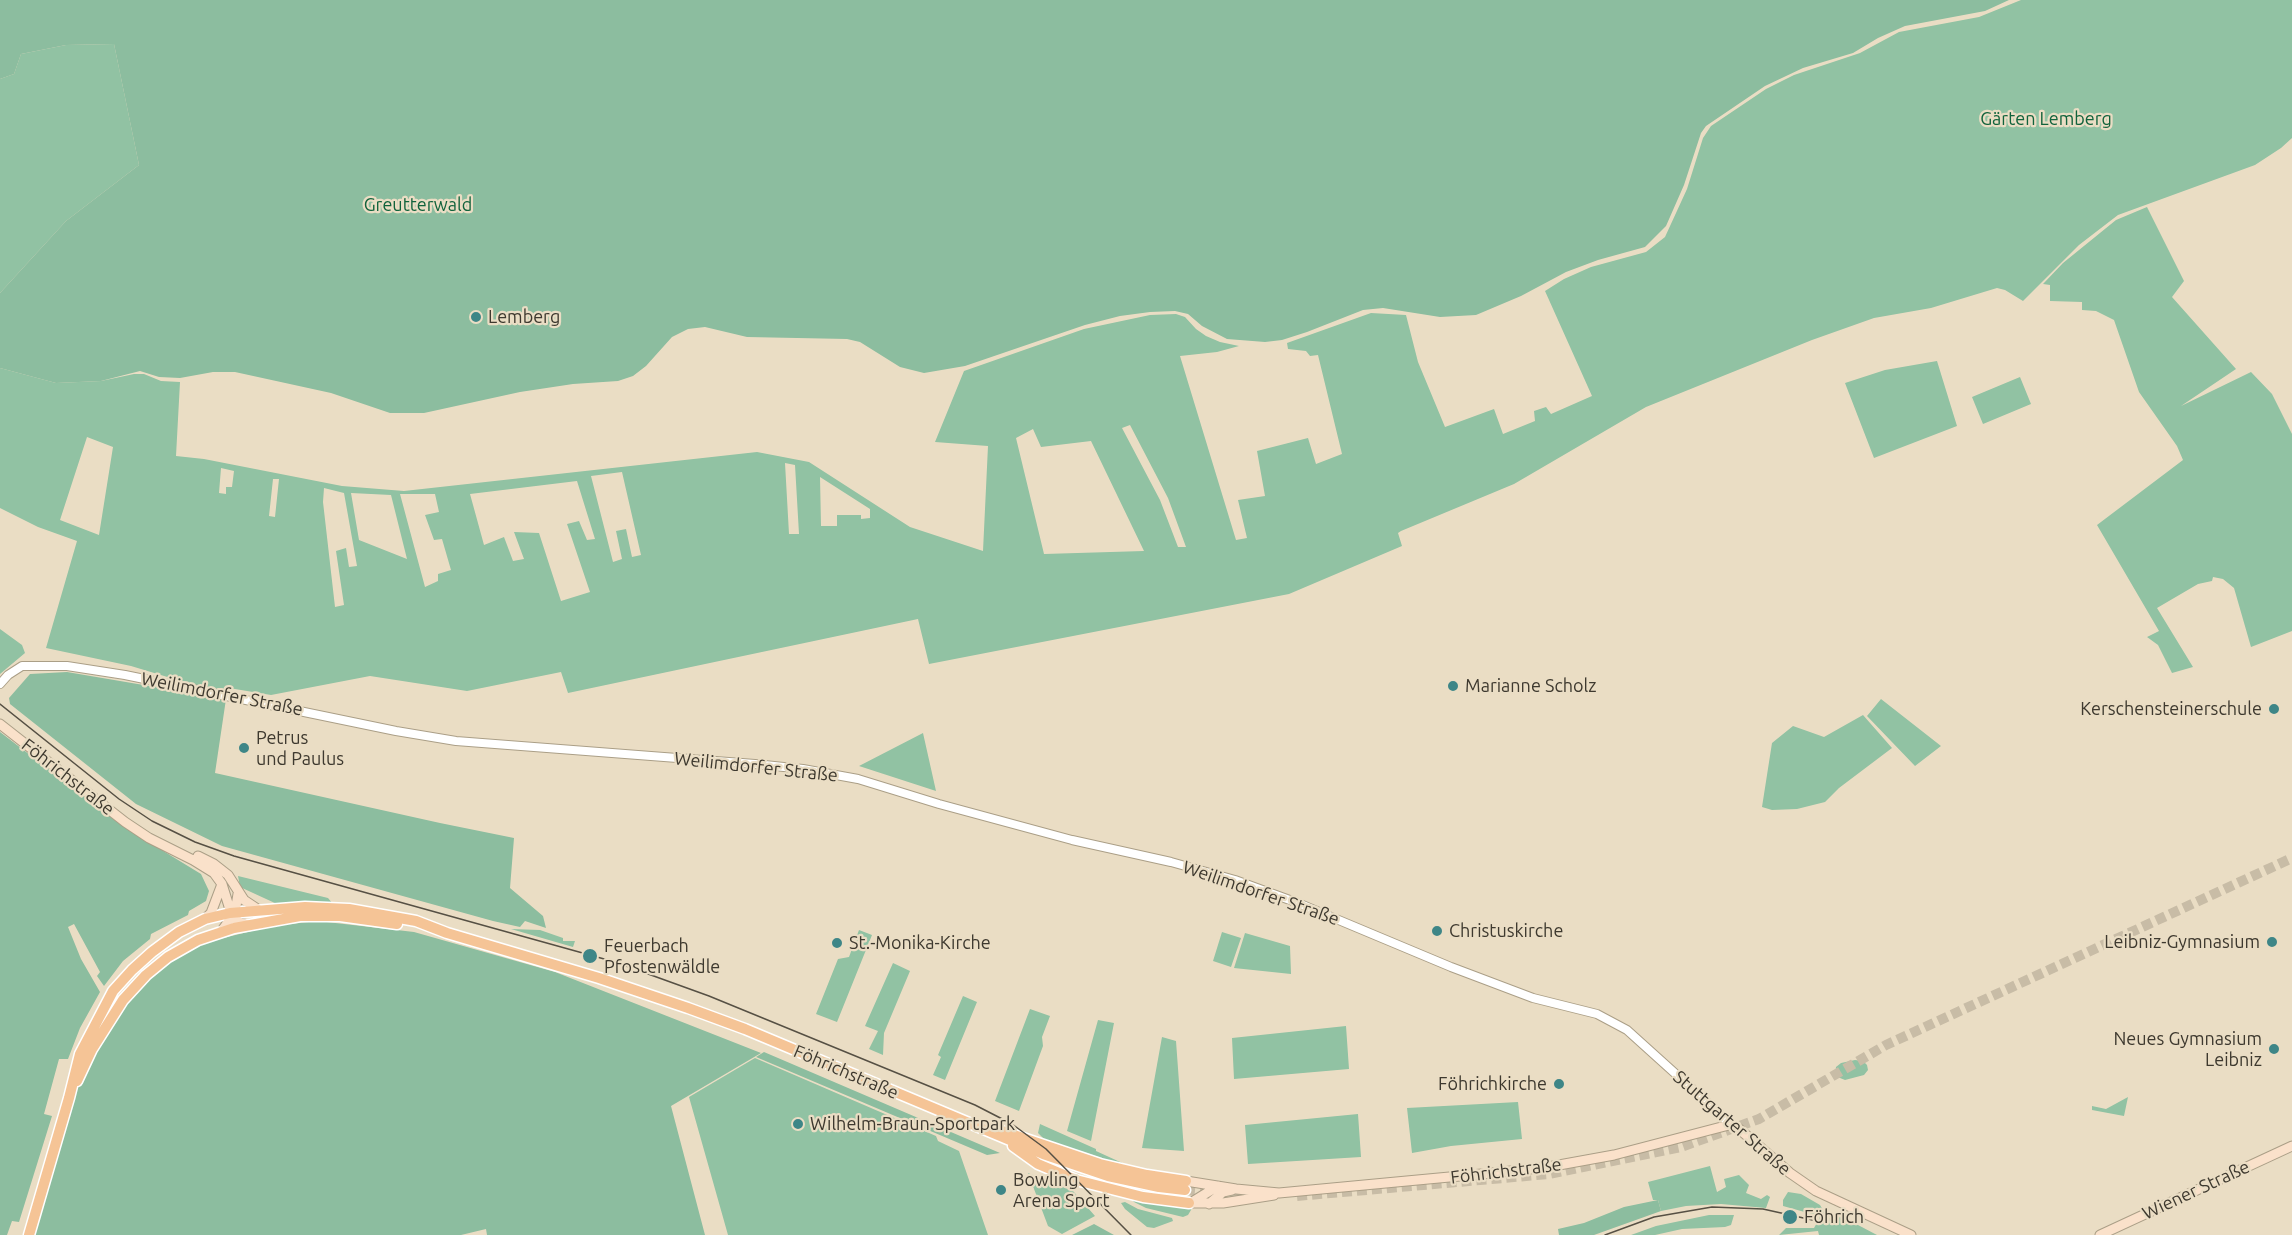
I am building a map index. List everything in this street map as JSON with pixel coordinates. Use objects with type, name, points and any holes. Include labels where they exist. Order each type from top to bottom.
[{"type":"main road","name":"Föhrichstraße","points":[[0,724],[136,829],[208,868],[222,884]]},
{"type":"main road","name":"Föhrichstraße","points":[[136,829],[214,864],[228,875],[238,894],[259,910]]},
{"type":"main road","points":[[222,884],[232,914],[240,923],[249,925]]},
{"type":"main road","points":[[205,919],[211,913],[222,884]]},
{"type":"main road","points":[[221,932],[232,914],[238,894]]},
{"type":"main road","points":[[29,1235],[80,1054],[113,991],[152,951],[179,932],[205,919],[259,910],[316,906],[349,909],[416,921],[447,933]]},
{"type":"main road","points":[[69,1098],[112,1015],[134,987],[168,957],[198,940],[249,925],[300,916],[330,916],[408,925],[447,933]]},
{"type":"main road","name":"Föhrichstraße","points":[[447,933],[599,978],[688,1008],[745,1029],[1042,1154],[1108,1176],[1141,1184],[1199,1183],[1220,1189],[1279,1193]]},
{"type":"main road","name":"Föhrichstraße","points":[[1208,1199],[1235,1201],[1279,1193],[1548,1167],[1648,1148],[1729,1125]]},
{"type":"main road","name":"Stuttgarter Straße","points":[[1729,1125],[1738,1128],[1790,1173],[1816,1191],[1911,1235]]},
{"type":"main road","points":[[981,1129],[1003,1130],[1100,1164],[1185,1185]]},
{"type":"main road","points":[[998,1136],[1038,1164],[1076,1180],[1143,1197],[1189,1203],[1208,1199],[1220,1189],[1235,1201]]},
{"type":"main road","name":"Wiener Straße","points":[[2100,1235],[2292,1146]]},
{"type":"main road","points":[[1199,1183],[1208,1199]]},
{"type":"street","name":"Weilimdorfer Straße","points":[[0,684],[21,666],[67,666],[125,675],[396,731],[456,741],[755,764],[837,773],[1072,840],[1171,862],[1235,880],[1298,903],[1533,999],[1597,1014],[1628,1030]]},
{"type":"street","name":"Stuttgarter Straße","points":[[1628,1030],[1719,1113],[1729,1125]]},
{"type":"green space","name":"Greutterwald","points":[[0,0],[2009,0],[1985,11],[1905,26],[1853,53],[1803,68],[1765,86],[1706,126],[1701,133],[1684,185],[1666,226],[1645,247],[1566,272],[1521,296],[1476,315],[1440,317],[1383,308],[1363,310],[1307,332],[1282,340],[1265,342],[1227,339],[1202,326],[1188,314],[1175,311],[1150,312],[1120,316],[1085,325],[965,366],[924,373],[900,367],[860,342],[847,339],[747,337],[705,327],[688,329],[672,337],[646,366],[633,376],[618,381],[573,384],[520,392],[424,413],[390,413],[331,393],[235,372],[213,372],[180,378],[159,377],[140,371],[101,381],[56,383],[0,368],[0,293],[66,221],[139,165],[114,44],[66,45],[21,54],[14,74],[0,79]]},
{"type":"green space","name":"Gärten Lemberg","points":[[2021,0],[2292,0],[2292,138],[2255,165],[2118,215],[2079,245],[2023,301],[1997,288],[1931,308],[1874,318],[1812,340],[1646,407],[1514,484],[1401,531],[1398,533],[1402,546],[1289,594],[929,664],[918,619],[568,693],[561,672],[467,691],[370,676],[271,695],[229,688],[227,695],[131,666],[46,648],[77,541],[38,527],[0,508],[0,368],[56,383],[101,381],[144,374],[161,381],[180,382],[176,456],[204,459],[342,486],[404,491],[757,452],[809,462],[910,527],[983,551],[988,446],[935,442],[964,371],[1084,329],[1150,315],[1176,314],[1185,317],[1206,336],[1239,346],[1217,352],[1180,356],[1236,540],[1247,538],[1238,500],[1265,496],[1257,451],[1308,438],[1316,464],[1342,454],[1318,355],[1310,356],[1306,351],[1288,349],[1287,343],[1371,313],[1406,315],[1418,362],[1445,427],[1494,409],[1503,434],[1535,421],[1534,411],[1546,407],[1551,414],[1592,396],[1545,291],[1564,279],[1591,267],[1646,252],[1665,237],[1687,189],[1703,138],[1711,126],[1766,89],[1794,75],[1860,53],[1899,32],[1979,17]],"holes":[[[1130,425],[1168,498],[1186,547],[1178,547],[1160,500],[1122,428]],[[1033,429],[1041,447],[1091,441],[1144,551],[1044,554],[1016,438]],[[87,437],[113,447],[99,535],[60,520]],[[785,463],[795,465],[799,534],[789,534]],[[221,468],[234,471],[232,487],[226,487],[226,494],[219,493]],[[622,472],[641,555],[632,557],[626,529],[616,531],[622,559],[613,562],[591,476]],[[820,477],[870,509],[870,518],[861,519],[861,515],[837,515],[837,526],[821,526]],[[273,479],[279,479],[275,517],[269,516]],[[577,481],[595,539],[587,540],[579,521],[567,524],[590,592],[561,601],[539,533],[514,532],[524,559],[513,561],[504,537],[484,545],[470,494]],[[324,488],[344,493],[357,566],[349,567],[346,548],[336,551],[344,605],[335,607],[323,502]],[[351,493],[391,495],[407,559],[359,540]],[[400,494],[435,494],[439,512],[425,515],[434,540],[442,539],[451,570],[438,574],[438,581],[425,587]]]},
{"type":"green space","points":[[114,44],[139,165],[66,221],[0,293],[0,79],[14,74],[21,54],[66,45]]},
{"type":"green space","points":[[2147,207],[2184,281],[2172,297],[2236,369],[2181,406],[2251,372],[2272,394],[2292,434],[2292,631],[2251,647],[2234,588],[2223,579],[2213,577],[2212,581],[2198,584],[2157,608],[2193,667],[2172,673],[2158,645],[2147,637],[2159,631],[2097,525],[2183,460],[2177,446],[2139,392],[2114,320],[2096,311],[2082,310],[2082,302],[2050,301],[2050,285],[2043,284],[2063,263],[2116,220]]},
{"type":"green space","points":[[1937,361],[1957,426],[1874,458],[1845,383],[1885,370]]},
{"type":"green space","points":[[2020,377],[2031,404],[1983,424],[1972,397]]},
{"type":"green space","points":[[0,629],[22,645],[25,653],[0,674]]},
{"type":"green space","points":[[67,672],[226,699],[215,773],[514,838],[510,888],[543,916],[546,928],[525,921],[520,927],[493,921],[222,846],[136,804],[10,704],[9,698],[30,674]]},
{"type":"green space","points":[[1881,699],[1941,746],[1915,766],[1867,716]]},
{"type":"green space","points":[[1863,715],[1892,748],[1839,788],[1825,802],[1797,809],[1772,810],[1762,807],[1772,743],[1793,726],[1824,737]]},
{"type":"green space","points":[[0,732],[124,827],[201,874],[209,891],[206,901],[189,911],[188,915],[151,934],[150,939],[123,961],[104,986],[97,976],[100,972],[74,924],[68,927],[81,959],[100,992],[80,1028],[68,1059],[59,1059],[44,1114],[52,1116],[19,1222],[12,1221],[7,1235],[0,1235]]},
{"type":"green space","points":[[923,733],[936,791],[859,766]]},
{"type":"green space","points":[[238,876],[328,898],[333,904],[277,904],[240,887]]},
{"type":"green space","points":[[318,921],[414,932],[555,972],[761,1053],[671,1106],[705,1235],[487,1235],[486,1229],[461,1235],[33,1235],[73,1097],[117,1014],[148,979],[182,952],[203,943],[272,926]]},
{"type":"green space","points":[[511,929],[540,930],[563,938],[563,941],[575,941],[573,947]]},
{"type":"green space","points":[[859,930],[872,935],[837,1022],[816,1014],[838,959],[849,957]]},
{"type":"green space","points":[[1222,932],[1241,938],[1231,967],[1213,961]]},
{"type":"green space","points":[[1245,933],[1290,946],[1291,974],[1234,968]]},
{"type":"green space","points":[[893,963],[910,971],[884,1033],[883,1055],[869,1049],[878,1031],[865,1026]]},
{"type":"green space","points":[[963,996],[977,1002],[945,1080],[933,1075],[941,1057],[938,1055]]},
{"type":"green space","points":[[1030,1009],[1050,1016],[1042,1037],[1043,1046],[1019,1111],[995,1101]]},
{"type":"green space","points":[[1098,1020],[1114,1023],[1091,1141],[1067,1131]]},
{"type":"green space","points":[[1346,1026],[1349,1069],[1234,1079],[1232,1038]]},
{"type":"green space","points":[[1162,1037],[1176,1041],[1184,1151],[1142,1148]]},
{"type":"green space","points":[[764,1052],[1000,1153],[987,1155],[756,1057]]},
{"type":"green space","name":"Wilhelm-Braun-Sportpark","points":[[755,1058],[936,1136],[938,1141],[959,1151],[988,1235],[728,1235],[689,1097]]},
{"type":"green space","points":[[1863,1061],[1867,1065],[1868,1070],[1864,1075],[1845,1080],[1835,1076],[1836,1067],[1841,1063]]},
{"type":"green space","points":[[2128,1097],[2124,1116],[2092,1110],[2092,1106],[2106,1109]]},
{"type":"green space","points":[[1518,1102],[1522,1139],[1451,1146],[1412,1153],[1407,1108]]},
{"type":"green space","points":[[1358,1114],[1361,1157],[1248,1164],[1245,1125]]},
{"type":"green space","points":[[1040,1124],[1096,1149],[1131,1169],[1046,1141],[1038,1133]]},
{"type":"green space","points":[[1710,1166],[1717,1192],[1726,1187],[1724,1179],[1739,1175],[1749,1185],[1746,1193],[1761,1199],[1767,1195],[1770,1197],[1766,1208],[1721,1204],[1686,1206],[1661,1211],[1658,1200],[1653,1200],[1648,1182]]},
{"type":"green space","points":[[1028,1173],[1073,1191],[1095,1216],[1062,1234],[1048,1226]]},
{"type":"green space","points":[[1788,1192],[1801,1194],[1820,1205],[1824,1218],[1846,1217],[1853,1222],[1842,1221],[1841,1223],[1858,1225],[1877,1235],[1819,1235],[1818,1231],[1779,1235],[1786,1228],[1814,1228],[1819,1219],[1819,1216],[1783,1206],[1783,1200]]},
{"type":"green space","points":[[1131,1198],[1192,1207],[1188,1215],[1183,1217],[1146,1208]]},
{"type":"green space","points":[[1658,1200],[1661,1211],[1594,1235],[1559,1235],[1558,1229],[1584,1223],[1624,1207]]},
{"type":"green space","points":[[1125,1202],[1138,1209],[1172,1218],[1173,1221],[1154,1228],[1147,1227],[1125,1209],[1121,1203]]},
{"type":"green space","points":[[1709,1215],[1734,1215],[1731,1225],[1725,1227],[1682,1229],[1655,1235],[1631,1235],[1656,1226]]},
{"type":"green space","points":[[1094,1224],[1114,1235],[1072,1235]]},
{"type":"tunnel","points":[[1297,1196],[1549,1174],[1681,1147],[1759,1119],[1886,1045],[2292,858]]},
{"type":"tunnel","points":[[1185,1190],[1260,1196]]},
{"type":"tram line","points":[[0,704],[119,799],[152,821],[195,842],[234,856],[615,962],[709,996],[975,1105],[1012,1124],[1046,1149],[1131,1235]]},
{"type":"tram line","points":[[1605,1235],[1654,1217],[1712,1207],[1763,1209],[1817,1221]]},
{"type":"place","name":"Lemberg","points":[[476,317]]},
{"type":"place","name":"Marianne Scholz","points":[[1453,686]]},
{"type":"place","name":"Kerschensteinerschule","points":[[2274,709]]},
{"type":"place","name":"Petrus und Paulus","points":[[244,748]]},
{"type":"place","name":"Christuskirche","points":[[1437,931]]},
{"type":"place","name":"Leibniz-Gymnasium","points":[[2272,942]]},
{"type":"place","name":"St.-Monika-Kirche","points":[[837,943]]},
{"type":"place","name":"Feuerbach Pfostenwäldle","points":[[590,956]]},
{"type":"place","name":"Neues Gymnasium Leibniz","points":[[2274,1049]]},
{"type":"place","name":"Föhrichkirche","points":[[1559,1084]]},
{"type":"place","name":"Wilhelm-Braun-Sportpark","points":[[798,1124]]},
{"type":"place","name":"Bowling Arena Sport","points":[[1001,1190]]},
{"type":"place","name":"Föhrich","points":[[1790,1217]]}]
